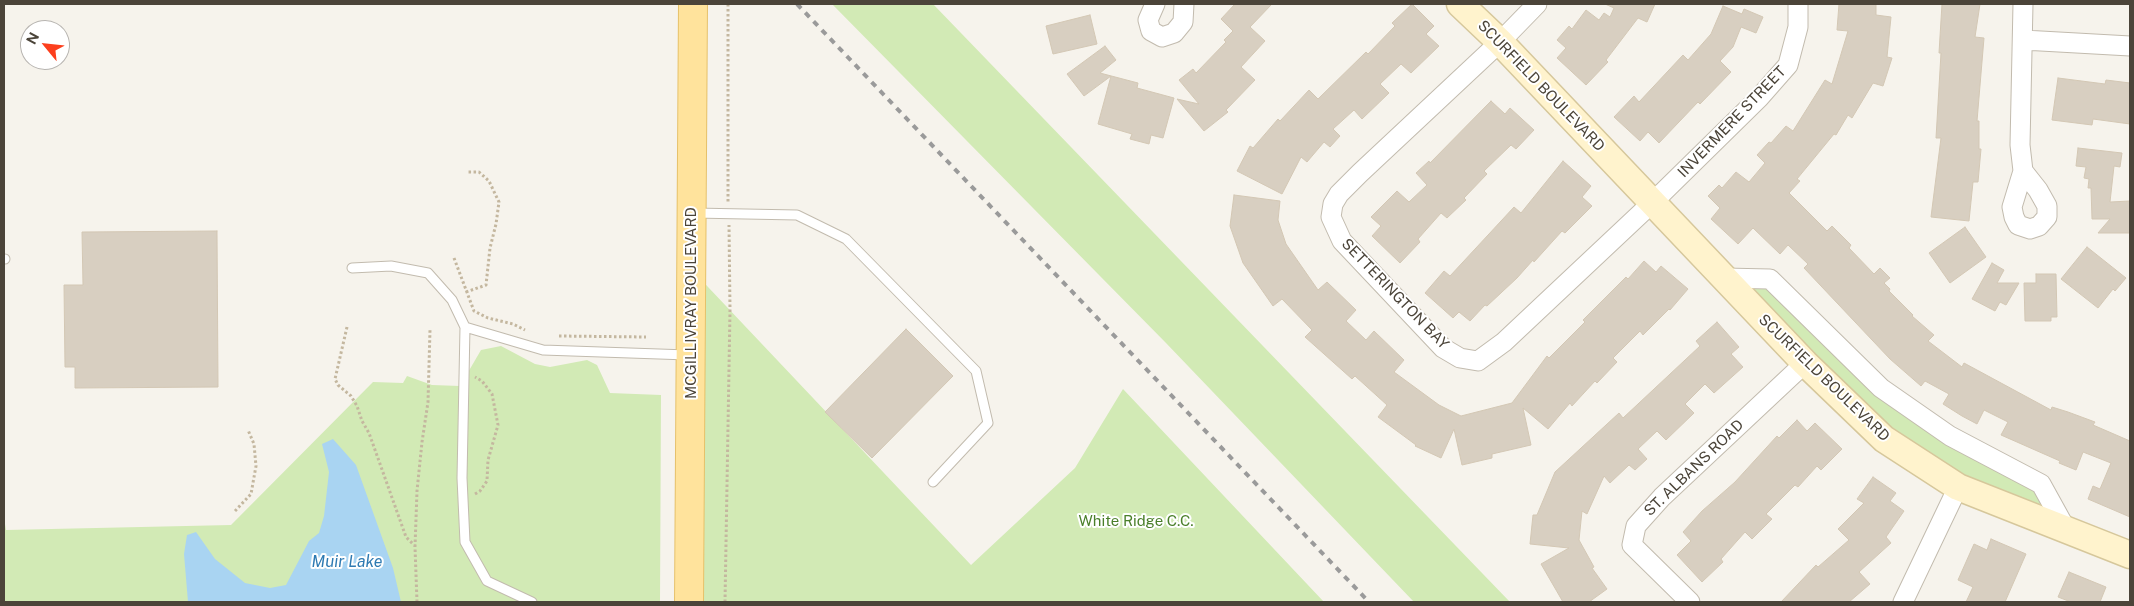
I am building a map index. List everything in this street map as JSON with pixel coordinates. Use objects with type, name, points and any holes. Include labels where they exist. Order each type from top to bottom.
[{"type":"main road","name":"MCGILLIVRAY BOULEVARD","points":[[688,602],[693,4]]},
{"type":"street","points":[[1155,4],[1148,20],[1151,31],[1162,37],[1174,33],[1183,22],[1184,4]]},
{"type":"street","name":"SCURFIELD BOULEVARD","points":[[1460,4],[1500,42],[1804,363],[1884,440],[1958,487],[2130,556]]},
{"type":"street","points":[[1500,42],[1537,4]]},
{"type":"street","name":"INVERMERE STREET","points":[[1653,202],[1759,98],[1788,65],[1798,27],[1798,4]]},
{"type":"street","points":[[2023,4],[2020,145],[2023,171]]},
{"type":"street","points":[[2023,40],[2130,46]]},
{"type":"street","name":"SETTERINGTON BAY","points":[[1500,42],[1360,173],[1339,194],[1334,204],[1332,217],[1342,241],[1443,348],[1460,358],[1478,361],[1504,342],[1653,202]]},
{"type":"street","points":[[1724,278],[1770,279],[1880,388],[1950,436],[2041,484],[2067,531]]},
{"type":"street","name":"ST. ALBANS ROAD","points":[[1690,602],[1632,545],[1636,526],[1662,497],[1804,363]]},
{"type":"street","points":[[1903,602],[1958,487]]},
{"type":"lane","points":[[692,213],[797,215],[846,239],[976,371],[988,422],[933,482]]},
{"type":"lane","points":[[352,268],[391,266],[428,273],[452,300],[465,327],[462,478],[465,542],[487,581],[532,602]]},
{"type":"lane","points":[[465,327],[543,350],[690,355]]},
{"type":"path","points":[[725,602],[730,310],[728,4]]},
{"type":"path","points":[[466,292],[486,285],[490,248],[499,202],[489,181],[479,172],[468,172]]},
{"type":"path","points":[[454,258],[474,311],[488,318],[514,324],[531,333]]},
{"type":"path","points":[[347,327],[335,379],[338,385],[351,396],[362,421],[370,433],[406,536],[415,547]]},
{"type":"path","points":[[417,602],[415,547],[417,491],[430,384],[430,330]]},
{"type":"path","points":[[557,336],[646,337]]},
{"type":"path","points":[[463,502],[480,491],[486,480],[488,460],[498,425],[492,394],[482,381],[464,370]]},
{"type":"path","points":[[235,511],[251,494],[256,466],[254,444],[248,430]]},
{"type":"green space","points":[[832,4],[933,4],[1510,602],[1414,602],[1166,343]]},
{"type":"green space","name":"White Ridge C.C.","points":[[691,269],[971,565],[1075,468],[1123,389],[1324,602],[689,602]]},
{"type":"green space","points":[[1724,278],[1770,279],[1881,388],[2041,484],[2067,531],[1884,439]]},
{"type":"green space","points":[[501,346],[535,364],[550,367],[587,360],[597,365],[610,393],[661,395],[660,602],[4,602],[4,518],[6,530],[231,525],[373,382],[403,383],[407,376],[432,385],[460,386],[481,350]]},
{"type":"water","name":"Muir Lake","points":[[333,439],[356,465],[393,568],[401,602],[188,602],[184,554],[187,535],[196,532],[215,559],[245,583],[270,588],[286,585],[309,541],[319,533],[324,516],[329,472],[322,444]]},
{"type":"building","points":[[1235,4],[1272,4],[1250,27],[1265,41],[1241,67],[1255,80],[1226,110],[1228,112],[1204,131],[1177,99],[1199,104],[1179,80],[1193,69],[1196,73],[1226,42],[1224,40],[1233,31],[1221,19]]},
{"type":"building","points":[[1412,4],[1434,26],[1426,34],[1439,46],[1411,73],[1401,64],[1380,84],[1389,93],[1362,119],[1354,110],[1333,129],[1340,136],[1330,147],[1324,142],[1307,162],[1301,157],[1282,194],[1237,171],[1250,146],[1253,148],[1278,119],[1280,121],[1309,90],[1318,99],[1366,52],[1368,54],[1395,26],[1392,23]]},
{"type":"building","points":[[1605,4],[1655,4],[1647,22],[1638,18],[1606,60],[1608,62],[1586,85],[1557,58],[1566,48],[1557,40],[1569,26],[1572,29],[1586,10],[1599,20],[1604,13],[1610,17],[1614,8]]},
{"type":"building","points":[[1839,4],[1876,4],[1876,15],[1891,17],[1887,57],[1892,58],[1883,86],[1873,83],[1852,118],[1848,115],[1836,135],[1834,134],[1797,179],[1800,181],[1789,193],[1827,231],[1832,226],[1851,245],[1849,248],[1874,274],[1880,268],[1890,278],[1884,283],[1890,289],[1889,291],[1912,316],[1934,335],[1928,341],[1962,367],[1964,363],[2051,410],[2052,407],[2095,422],[2093,425],[2130,441],[2130,517],[2088,499],[2093,486],[2100,489],[2111,463],[2083,452],[2076,470],[2001,435],[2008,422],[1984,410],[1977,424],[1962,416],[1943,404],[1949,394],[1925,381],[1921,386],[1890,359],[1804,268],[1808,264],[1788,245],[1780,254],[1753,228],[1738,244],[1711,219],[1720,208],[1708,196],[1719,185],[1722,188],[1736,172],[1749,182],[1765,163],[1757,155],[1786,126],[1793,131],[1825,80],[1832,84],[1848,31],[1837,30]]},
{"type":"building","points":[[1942,4],[1980,4],[1975,37],[1984,38],[1977,121],[1979,121],[1979,149],[1981,149],[1978,182],[1973,182],[1969,221],[1931,217],[1941,138],[1936,138]]},
{"type":"building","points":[[1723,6],[1742,14],[1744,9],[1763,17],[1756,33],[1741,27],[1733,47],[1720,61],[1731,72],[1700,104],[1698,102],[1659,143],[1648,132],[1640,141],[1614,117],[1634,96],[1639,102],[1683,55],[1688,60],[1711,34]]},
{"type":"building","points":[[1090,15],[1097,44],[1053,54],[1046,26]]},
{"type":"building","points":[[1105,46],[1116,60],[1100,73],[1138,83],[1137,88],[1174,98],[1163,138],[1151,135],[1149,144],[1130,139],[1132,134],[1098,124],[1111,76],[1084,96],[1067,74]]},
{"type":"building","points":[[2058,78],[2105,84],[2106,80],[2130,83],[2130,124],[2093,119],[2092,125],[2052,120]]},
{"type":"building","points":[[1491,101],[1505,114],[1510,108],[1534,130],[1516,149],[1511,145],[1484,171],[1487,174],[1464,198],[1466,200],[1447,218],[1441,213],[1418,239],[1420,242],[1400,263],[1372,236],[1381,226],[1371,217],[1397,191],[1409,202],[1427,185],[1416,173],[1429,161],[1430,163]]},
{"type":"building","points":[[2078,148],[2122,153],[2120,167],[2114,166],[2110,202],[2130,201],[2130,233],[2098,233],[2110,219],[2092,219],[2091,188],[2088,188],[2089,179],[2084,178],[2086,167],[2076,166]]},
{"type":"building","points":[[1563,161],[1591,186],[1582,197],[1592,206],[1565,233],[1562,231],[1534,262],[1533,260],[1517,278],[1487,306],[1485,305],[1470,321],[1459,312],[1453,318],[1425,293],[1444,271],[1450,276],[1514,207],[1521,213]]},
{"type":"building","points":[[1234,195],[1280,201],[1278,220],[1286,244],[1318,290],[1327,282],[1356,310],[1346,321],[1366,340],[1374,331],[1404,360],[1394,372],[1439,405],[1461,416],[1512,403],[1547,356],[1549,358],[1585,322],[1583,320],[1626,277],[1628,279],[1644,261],[1656,272],[1661,266],[1688,289],[1670,310],[1643,335],[1640,331],[1613,358],[1617,362],[1597,383],[1595,381],[1572,406],[1570,403],[1548,429],[1523,408],[1531,445],[1492,454],[1492,458],[1462,465],[1454,429],[1441,458],[1415,446],[1378,417],[1387,405],[1355,376],[1352,379],[1305,337],[1312,330],[1282,299],[1273,306],[1243,263],[1230,226]]},
{"type":"building","points":[[1965,227],[1986,257],[1950,283],[1929,253]]},
{"type":"building","points":[[217,231],[218,387],[75,388],[75,367],[65,367],[64,285],[83,285],[82,232]]},
{"type":"building","points":[[2087,247],[2126,278],[2115,291],[2113,289],[2098,308],[2061,279]]},
{"type":"building","points":[[1992,263],[2004,270],[1997,283],[2019,283],[2006,305],[2000,302],[1995,311],[1972,299]]},
{"type":"building","points":[[2036,274],[2056,274],[2057,317],[2051,317],[2051,321],[2025,321],[2024,283],[2036,283]]},
{"type":"building","points":[[1717,322],[1739,347],[1731,354],[1743,367],[1714,393],[1705,384],[1685,404],[1694,413],[1666,440],[1657,431],[1638,449],[1647,459],[1635,470],[1629,465],[1610,483],[1604,476],[1587,514],[1582,511],[1579,540],[1594,567],[1592,568],[1607,589],[1589,602],[1563,602],[1541,564],[1569,548],[1530,544],[1533,515],[1537,515],[1555,472],[1619,413],[1623,418],[1700,346],[1696,341]]},
{"type":"building","points":[[906,329],[953,376],[872,458],[825,412]]},
{"type":"building","points":[[1797,420],[1807,431],[1815,423],[1842,449],[1821,470],[1817,466],[1798,487],[1795,485],[1766,514],[1772,519],[1752,539],[1745,532],[1721,559],[1723,562],[1702,582],[1677,555],[1691,541],[1683,532],[1702,511],[1735,482],[1777,436],[1779,438]]},
{"type":"building","points":[[1873,477],[1896,493],[1890,501],[1904,511],[1886,537],[1891,543],[1859,572],[1870,584],[1849,602],[1781,602],[1816,565],[1818,567],[1849,540],[1838,529],[1864,503],[1857,499]]},
{"type":"building","points":[[1991,539],[2026,554],[2005,602],[1966,602],[1973,587],[1958,580],[1974,544],[1987,550]]},
{"type":"building","points":[[2069,572],[2106,587],[2100,602],[2071,602],[2058,597]]},
{"type":"railway","points":[[797,4],[1369,602]]}]
